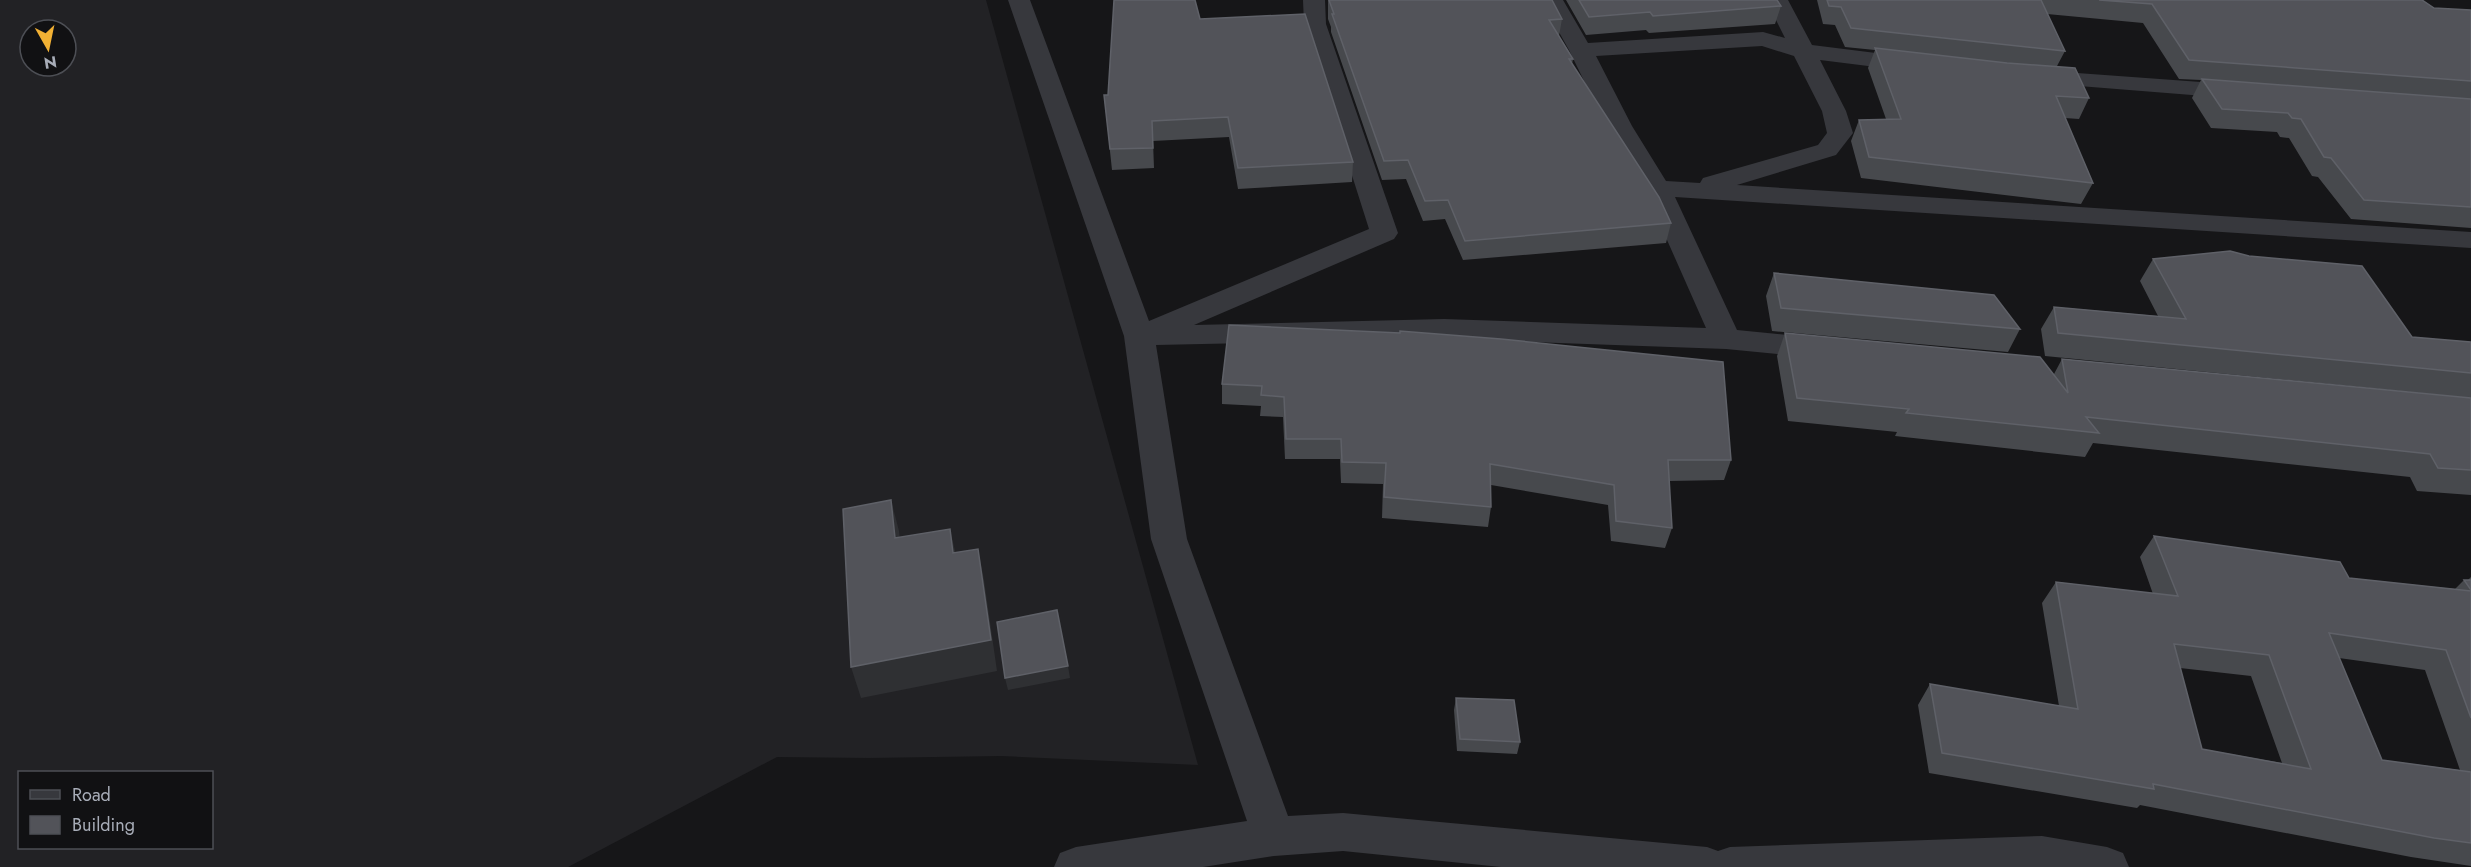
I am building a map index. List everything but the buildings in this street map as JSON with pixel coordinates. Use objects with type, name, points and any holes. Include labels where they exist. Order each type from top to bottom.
[{"type":"street","points":[[1019,0],[1139,336],[1169,539],[1274,836]]},
{"type":"street","points":[[1139,336],[1384,233],[1315,24],[1314,0]]},
{"type":"street","points":[[1552,0],[1581,50],[1619,126],[1657,189],[1726,339]]},
{"type":"street","points":[[1657,189],[1719,183],[1827,150],[1840,133],[1834,111],[1777,0]]},
{"type":"street","points":[[1581,50],[1763,39],[1802,51],[1941,68]]},
{"type":"street","points":[[2010,75],[2270,94]]},
{"type":"street","points":[[1657,189],[2471,240]]},
{"type":"street","points":[[1139,336],[1444,329],[1726,339],[1855,351]]},
{"type":"street","points":[[1076,867],[1274,836],[1342,832],[1707,867]]},
{"type":"street","points":[[1730,867],[2042,856],[2107,867]]},
{"type":"shaded area","points":[[0,0],[986,0],[1198,765],[1001,756],[777,757],[568,867],[0,867]]}]
